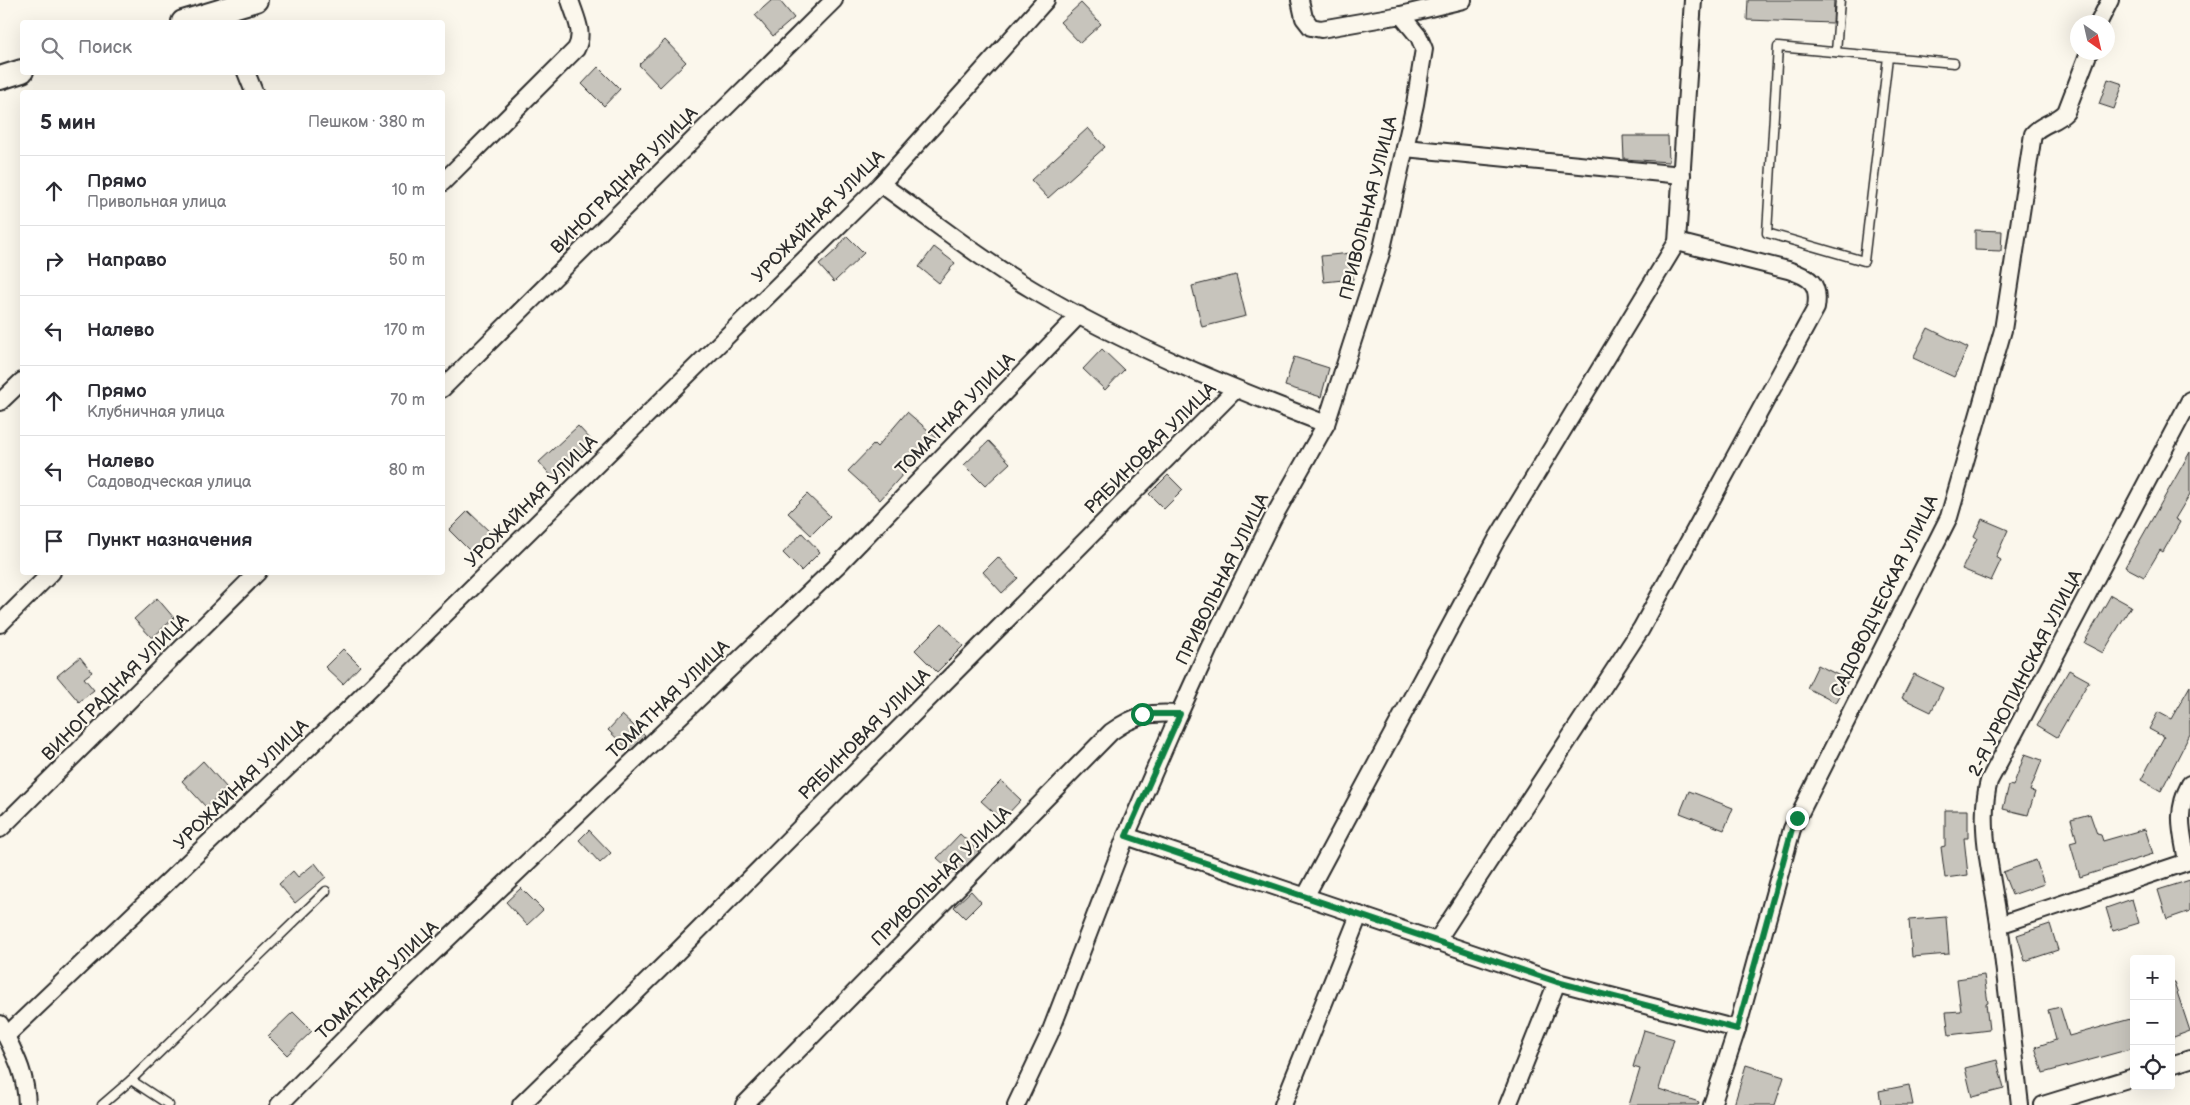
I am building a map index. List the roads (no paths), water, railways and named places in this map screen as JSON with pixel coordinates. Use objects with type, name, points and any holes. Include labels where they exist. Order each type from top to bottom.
[{"type":"main road","points":[[197,20],[226,16],[256,0]]},
{"type":"main road","points":[[0,78],[20,72]]},
{"type":"street","points":[[445,180],[576,49],[580,41],[580,33],[570,0]]},
{"type":"street","name":"ВИНОГРАДНАЯ УЛИЦА","points":[[445,386],[834,0]]},
{"type":"street","name":"УРОЖАЙНАЯ УЛИЦА","points":[[3,1030],[351,707],[880,184],[1046,0]]},
{"type":"street","points":[[1300,0],[1304,18],[1311,27],[1322,29],[1401,15],[1463,0]]},
{"type":"street","points":[[1305,897],[1498,537],[1677,242],[1693,0]]},
{"type":"street","points":[[2102,15],[2110,0]]},
{"type":"street","name":"ПРИВОЛЬНАЯ УЛИЦА","points":[[744,1105],[1112,732],[1126,721],[1142,714],[1180,714],[1209,648],[1273,518],[1326,424],[1381,253],[1415,104],[1424,49],[1419,36],[1401,15]]},
{"type":"street","name":"САДОВОДЧЕСКАЯ УЛИЦА","points":[[1712,1105],[1737,1029],[1792,829],[1948,517],[2003,330],[2033,134],[2042,126],[2060,119],[2066,112],[2087,60]]},
{"type":"street","points":[[247,75],[253,90]]},
{"type":"street","points":[[1405,148],[1682,175]]},
{"type":"street","points":[[880,184],[1032,290],[1079,315],[1235,390],[1326,424]]},
{"type":"street","points":[[1436,942],[1641,629],[1816,308],[1818,296],[1816,287],[1806,277],[1788,270],[1677,242]]},
{"type":"street","name":"ТОМАТНАЯ УЛИЦА","points":[[279,1105],[378,1005],[838,565],[1079,315]]},
{"type":"street","points":[[0,402],[20,383]]},
{"type":"street","name":"РЯБИНОВАЯ УЛИЦА","points":[[520,1105],[667,962],[1235,390]]},
{"type":"street","name":"2-Я УРЮПИНСКАЯ УЛИЦА","points":[[2020,1105],[1999,925],[1984,824],[1986,792],[1989,781],[2190,400]]},
{"type":"street","points":[[0,624],[49,575]]},
{"type":"street","name":"ВИНОГРАДНАЯ УЛИЦА","points":[[0,829],[255,575]]},
{"type":"street","points":[[1016,1105],[1050,1033],[1126,836],[1180,714]]},
{"type":"street","points":[[1999,925],[2189,861],[2180,814],[2184,796],[2190,784]]},
{"type":"street","points":[[1126,836],[1557,982],[1737,1029]]},
{"type":"street","points":[[1283,1105],[1359,915]]},
{"type":"street","points":[[1508,1105],[1557,982]]},
{"type":"street","points":[[3,1030],[26,1084],[27,1105]]},
{"type":"street","points":[[2175,1064],[2190,1059]]},
{"type":"street","points":[[2043,1105],[2130,1078]]},
{"type":"lane","points":[[1836,52],[1840,0]]},
{"type":"lane","points":[[1888,57],[1864,261],[1767,233],[1778,47],[1888,57],[1954,64]]},
{"type":"lane","points":[[102,1105],[131,1080],[326,891]]},
{"type":"lane","points":[[131,1080],[169,1105]]}]
